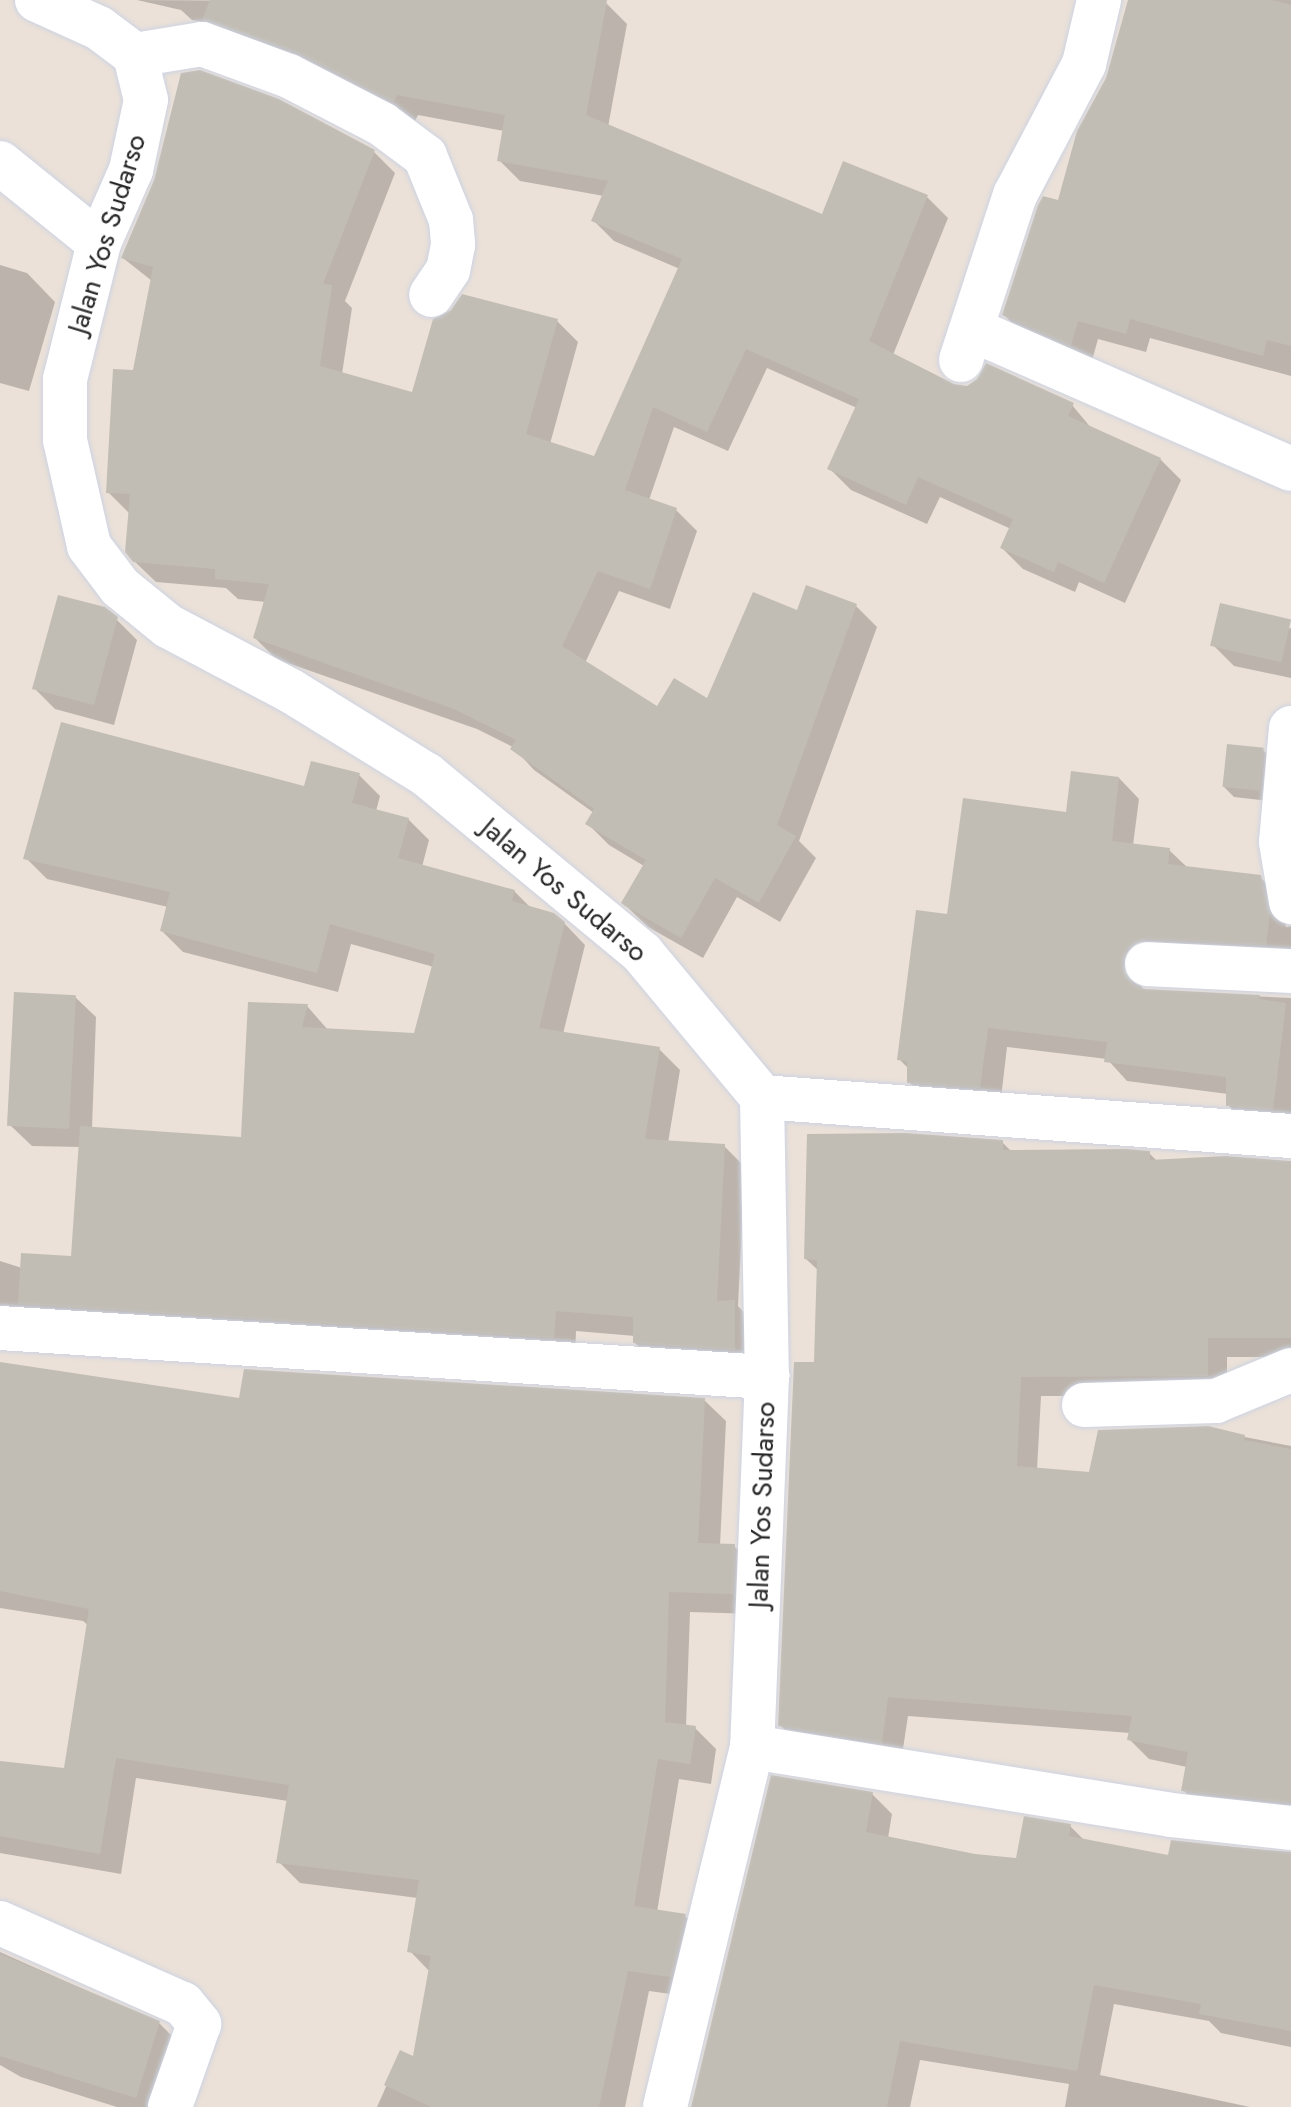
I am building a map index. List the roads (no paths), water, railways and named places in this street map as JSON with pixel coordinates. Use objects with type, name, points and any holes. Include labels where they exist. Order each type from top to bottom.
[{"type":"street","points":[[37,0],[99,28],[135,55],[202,44],[289,76],[382,124],[425,156],[448,209],[453,245],[448,270],[431,295]]},
{"type":"street","points":[[1099,0],[1084,64],[1015,195],[967,345],[1291,469]]},
{"type":"street","name":"Jalan Yos Sudarso","points":[[135,55],[146,100],[131,170],[99,243],[65,379],[65,440],[89,546],[120,587],[168,626],[291,691],[427,775],[642,953],[762,1097],[767,1377],[752,1747],[665,2107]]},
{"type":"street","points":[[0,163],[99,243]]},
{"type":"street","points":[[1291,728],[1286,842],[1291,902]]},
{"type":"street","points":[[1147,964],[1291,971]]},
{"type":"street","points":[[762,1097],[1291,1136]]},
{"type":"street","points":[[0,1328],[767,1377]]},
{"type":"street","points":[[1084,1405],[1216,1401],[1291,1370]]},
{"type":"street","points":[[752,1747],[1171,1815],[1291,1828]]},
{"type":"street","points":[[0,1923],[183,2004],[199,2024],[170,2107]]}]
